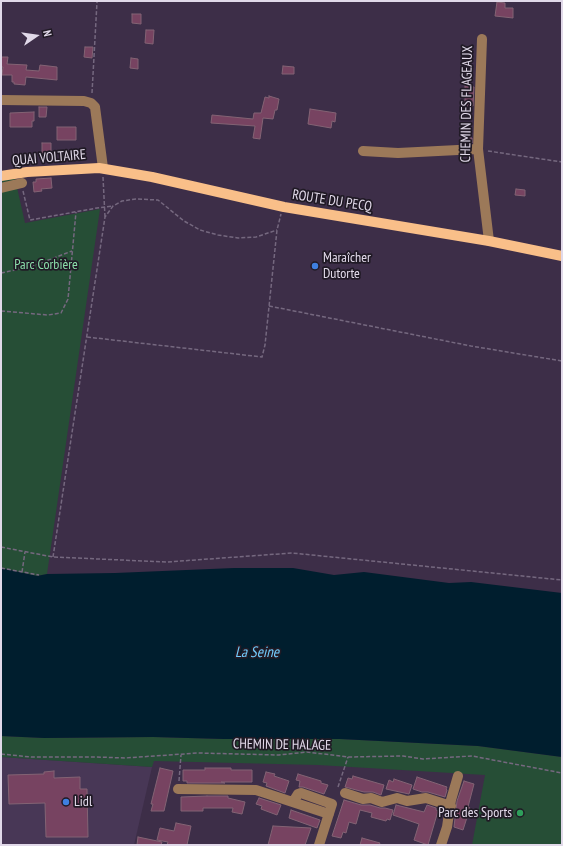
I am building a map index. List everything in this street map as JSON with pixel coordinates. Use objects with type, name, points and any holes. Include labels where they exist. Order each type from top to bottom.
[{"type":"main road","name":"QUAI VOLTAIRE","points":[[1,176],[27,172],[101,168]]},
{"type":"main road","name":"ROUTE DU PECQ","points":[[101,168],[152,177],[284,207],[489,241],[562,256]]},
{"type":"street","name":"CHEMIN DES FLAGEAUX","points":[[482,39],[478,149],[489,241]]},
{"type":"street","points":[[1,100],[84,101],[91,103],[95,107],[101,168]]},
{"type":"street","points":[[363,151],[398,154],[478,149]]},
{"type":"street","points":[[1,188],[22,183]]},
{"type":"street","points":[[441,845],[458,776]]},
{"type":"street","points":[[178,789],[256,790],[329,814]]},
{"type":"street","points":[[293,802],[298,794],[301,793],[332,804],[322,844]]},
{"type":"street","points":[[345,793],[363,799],[371,798],[382,802],[397,798],[407,801],[426,798],[451,806]]},
{"type":"path","points":[[91,103],[97,2]]},
{"type":"path","points":[[478,149],[562,162]]},
{"type":"path","points":[[53,557],[105,217],[101,168]]},
{"type":"path","points":[[22,183],[30,220],[113,206],[122,201],[136,199],[158,200],[184,221],[200,230],[225,236],[238,238],[256,237],[277,230]]},
{"type":"path","points":[[105,217],[113,206]]},
{"type":"path","points":[[87,337],[262,357],[265,345],[277,230],[284,207]]},
{"type":"path","points":[[1,311],[48,315],[61,313],[68,300],[76,212]]},
{"type":"path","points":[[1,273],[33,266],[72,251]]},
{"type":"path","points":[[269,306],[471,346],[562,361]]},
{"type":"path","points":[[1,547],[53,557],[167,562],[292,552],[562,580]]},
{"type":"path","points":[[22,572],[25,552]]},
{"type":"path","points":[[1,568],[39,575]]},
{"type":"path","name":"CHEMIN DE HALAGE","points":[[1,754],[31,757],[125,758],[198,753],[279,755],[307,752],[348,757],[403,756],[423,758],[472,756],[562,773]]},
{"type":"path","points":[[178,789],[181,754]]},
{"type":"path","points":[[332,804],[348,757]]},
{"type":"shaded area","points":[[1,757],[152,767],[134,845],[1,845]]},
{"type":"green space","name":"Parc Corbière","points":[[14,174],[25,223],[100,209],[47,574],[37,576],[1,568],[1,176]]},
{"type":"green space","points":[[1,736],[44,738],[153,737],[224,739],[340,739],[478,746],[562,757],[562,845],[472,845],[485,775],[318,765],[154,761],[152,767],[1,757]]},
{"type":"water","name":"La Seine","points":[[1,568],[37,576],[47,574],[234,568],[293,568],[334,575],[364,572],[449,583],[471,582],[562,593],[562,757],[478,746],[340,739],[224,739],[153,737],[44,738],[1,736]]},
{"type":"building","points":[[497,2],[505,3],[505,8],[513,8],[513,18],[495,16]]},
{"type":"building","points":[[132,14],[141,14],[141,24],[132,23]]},
{"type":"building","points":[[146,30],[154,30],[153,44],[145,43]]},
{"type":"building","points":[[85,47],[93,47],[92,58],[84,57]]},
{"type":"building","points":[[1,57],[8,57],[7,64],[27,65],[26,70],[39,71],[40,65],[57,67],[57,80],[26,77],[25,85],[14,84],[14,82],[12,82],[12,75],[2,75],[3,67],[1,67]]},
{"type":"building","points":[[131,58],[138,59],[138,69],[130,68]]},
{"type":"building","points":[[283,66],[294,67],[294,74],[282,74]]},
{"type":"building","points":[[465,86],[474,87],[473,106],[465,106]]},
{"type":"building","points":[[269,96],[279,99],[277,110],[275,110],[273,119],[263,118],[260,139],[253,138],[255,126],[211,123],[212,115],[253,119],[254,113],[261,113],[265,97],[269,98]]},
{"type":"building","points":[[39,107],[47,107],[46,117],[39,117]]},
{"type":"building","points":[[310,109],[336,113],[335,122],[332,121],[331,128],[308,124]]},
{"type":"building","points":[[34,112],[32,127],[10,127],[10,113]]},
{"type":"building","points":[[57,127],[76,127],[76,140],[57,140]]},
{"type":"building","points":[[465,138],[472,138],[472,143],[465,143]]},
{"type":"building","points":[[42,143],[51,143],[51,154],[42,153]]},
{"type":"building","points":[[51,178],[52,188],[41,189],[42,191],[34,192],[33,182],[36,182],[36,179]]},
{"type":"building","points":[[516,189],[525,190],[525,196],[515,195]]},
{"type":"building","points":[[160,768],[173,771],[164,811],[151,811],[153,804],[151,804]]},
{"type":"building","points":[[205,768],[252,770],[252,782],[187,783],[187,781],[183,781],[183,770],[205,770]]},
{"type":"building","name":"Lidl","points":[[54,771],[54,778],[80,777],[80,789],[87,789],[88,837],[46,837],[45,803],[9,804],[8,775],[44,774],[44,772]]},
{"type":"building","points":[[266,772],[275,774],[274,776],[289,781],[285,793],[266,786],[267,783],[263,782]]},
{"type":"building","points":[[298,774],[321,781],[321,783],[328,785],[324,794],[299,787],[300,781],[296,780]]},
{"type":"building","points":[[353,776],[384,785],[381,795],[345,787],[348,778],[352,779]]},
{"type":"building","points":[[417,777],[447,787],[445,797],[413,789]]},
{"type":"building","points":[[394,779],[412,785],[409,794],[386,789],[389,780],[393,782]]},
{"type":"building","points":[[464,781],[474,784],[468,807],[470,808],[463,830],[454,827],[457,801]]},
{"type":"building","points":[[228,796],[228,798],[245,802],[242,814],[232,812],[233,808],[203,808],[203,811],[181,811],[181,797]]},
{"type":"building","points":[[259,798],[281,805],[277,815],[261,809],[262,806],[256,804]]},
{"type":"building","points":[[344,800],[361,805],[370,805],[393,810],[390,820],[387,819],[386,821],[371,817],[372,813],[360,810],[356,824],[349,822],[346,833],[343,832],[341,838],[332,836]]},
{"type":"building","points":[[396,805],[424,812],[427,805],[436,808],[438,811],[428,845],[414,840],[419,824],[393,815]]},
{"type":"building","points":[[291,810],[320,820],[317,828],[289,818]]},
{"type":"building","points":[[176,823],[191,826],[187,845],[167,845],[168,842],[157,840],[160,828],[174,831]]},
{"type":"building","points":[[273,826],[311,828],[305,845],[268,845]]},
{"type":"building","points":[[138,837],[162,842],[161,845],[137,845]]},
{"type":"building","points":[[362,838],[380,843],[379,845],[360,845]]},
{"type":"place","name":"Maraîcher Dutorte","points":[[315,266]]},
{"type":"place","name":"Lidl","points":[[66,802]]},
{"type":"place","name":"Parc des Sports","points":[[520,813]]}]
